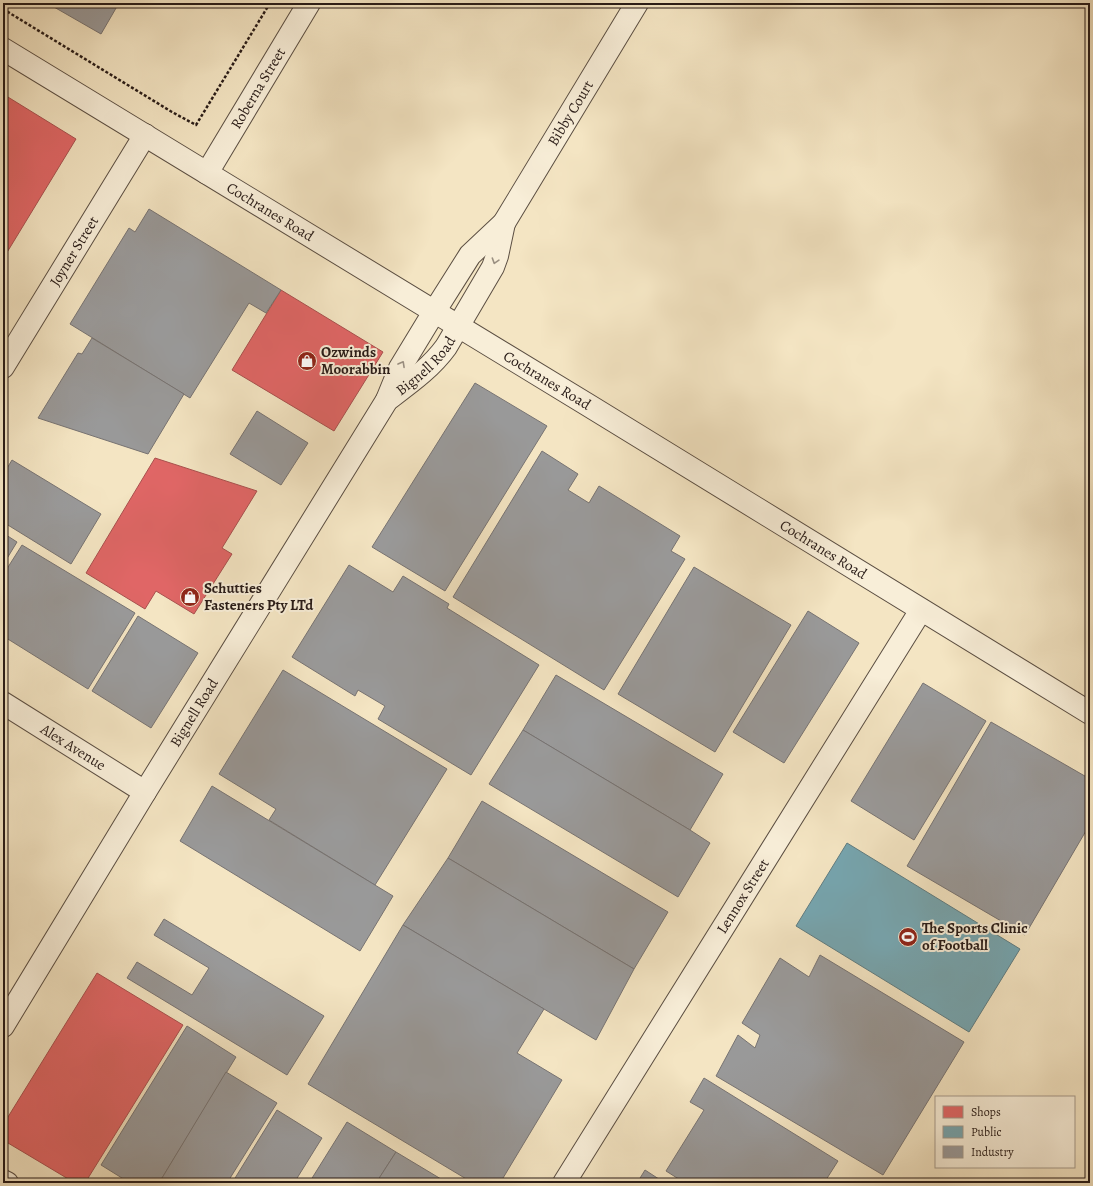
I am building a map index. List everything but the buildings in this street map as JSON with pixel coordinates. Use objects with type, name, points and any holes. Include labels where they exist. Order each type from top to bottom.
[{"type":"street","name":"Roberna Street","points":[[207,173],[309,3]]},
{"type":"street","name":"Bibby Court","points":[[434,312],[470,255],[504,223],[637,3]]},
{"type":"street","name":"Cochranes Road","points":[[3,49],[1090,713]]},
{"type":"street","name":"Joyner Street","points":[[3,367],[145,135]]},
{"type":"street","name":"Bibby Court","points":[[459,327],[493,267],[497,256],[504,223]]},
{"type":"street","name":"Bignell Road","points":[[3,1026],[144,792],[386,400],[400,368],[434,312]]},
{"type":"street","name":"Bignell Road","points":[[386,400],[415,379],[432,363],[446,347],[459,327]]},
{"type":"street","name":"Lennox Street","points":[[564,1183],[920,610]]},
{"type":"street","name":"Alex Avenue","points":[[3,703],[144,792]]},
{"type":"street","points":[[3,1181],[7,1183]]},
{"type":"path","points":[[3,9],[172,112],[196,125],[270,3]]},
{"type":"place","name":"Ozwinds Moorabbin","points":[[307,361]]},
{"type":"place","name":"Schutties Fasteners Pty LTd","points":[[190,597]]},
{"type":"place","name":"The Sports Clinic of Football","points":[[908,937]]}]
